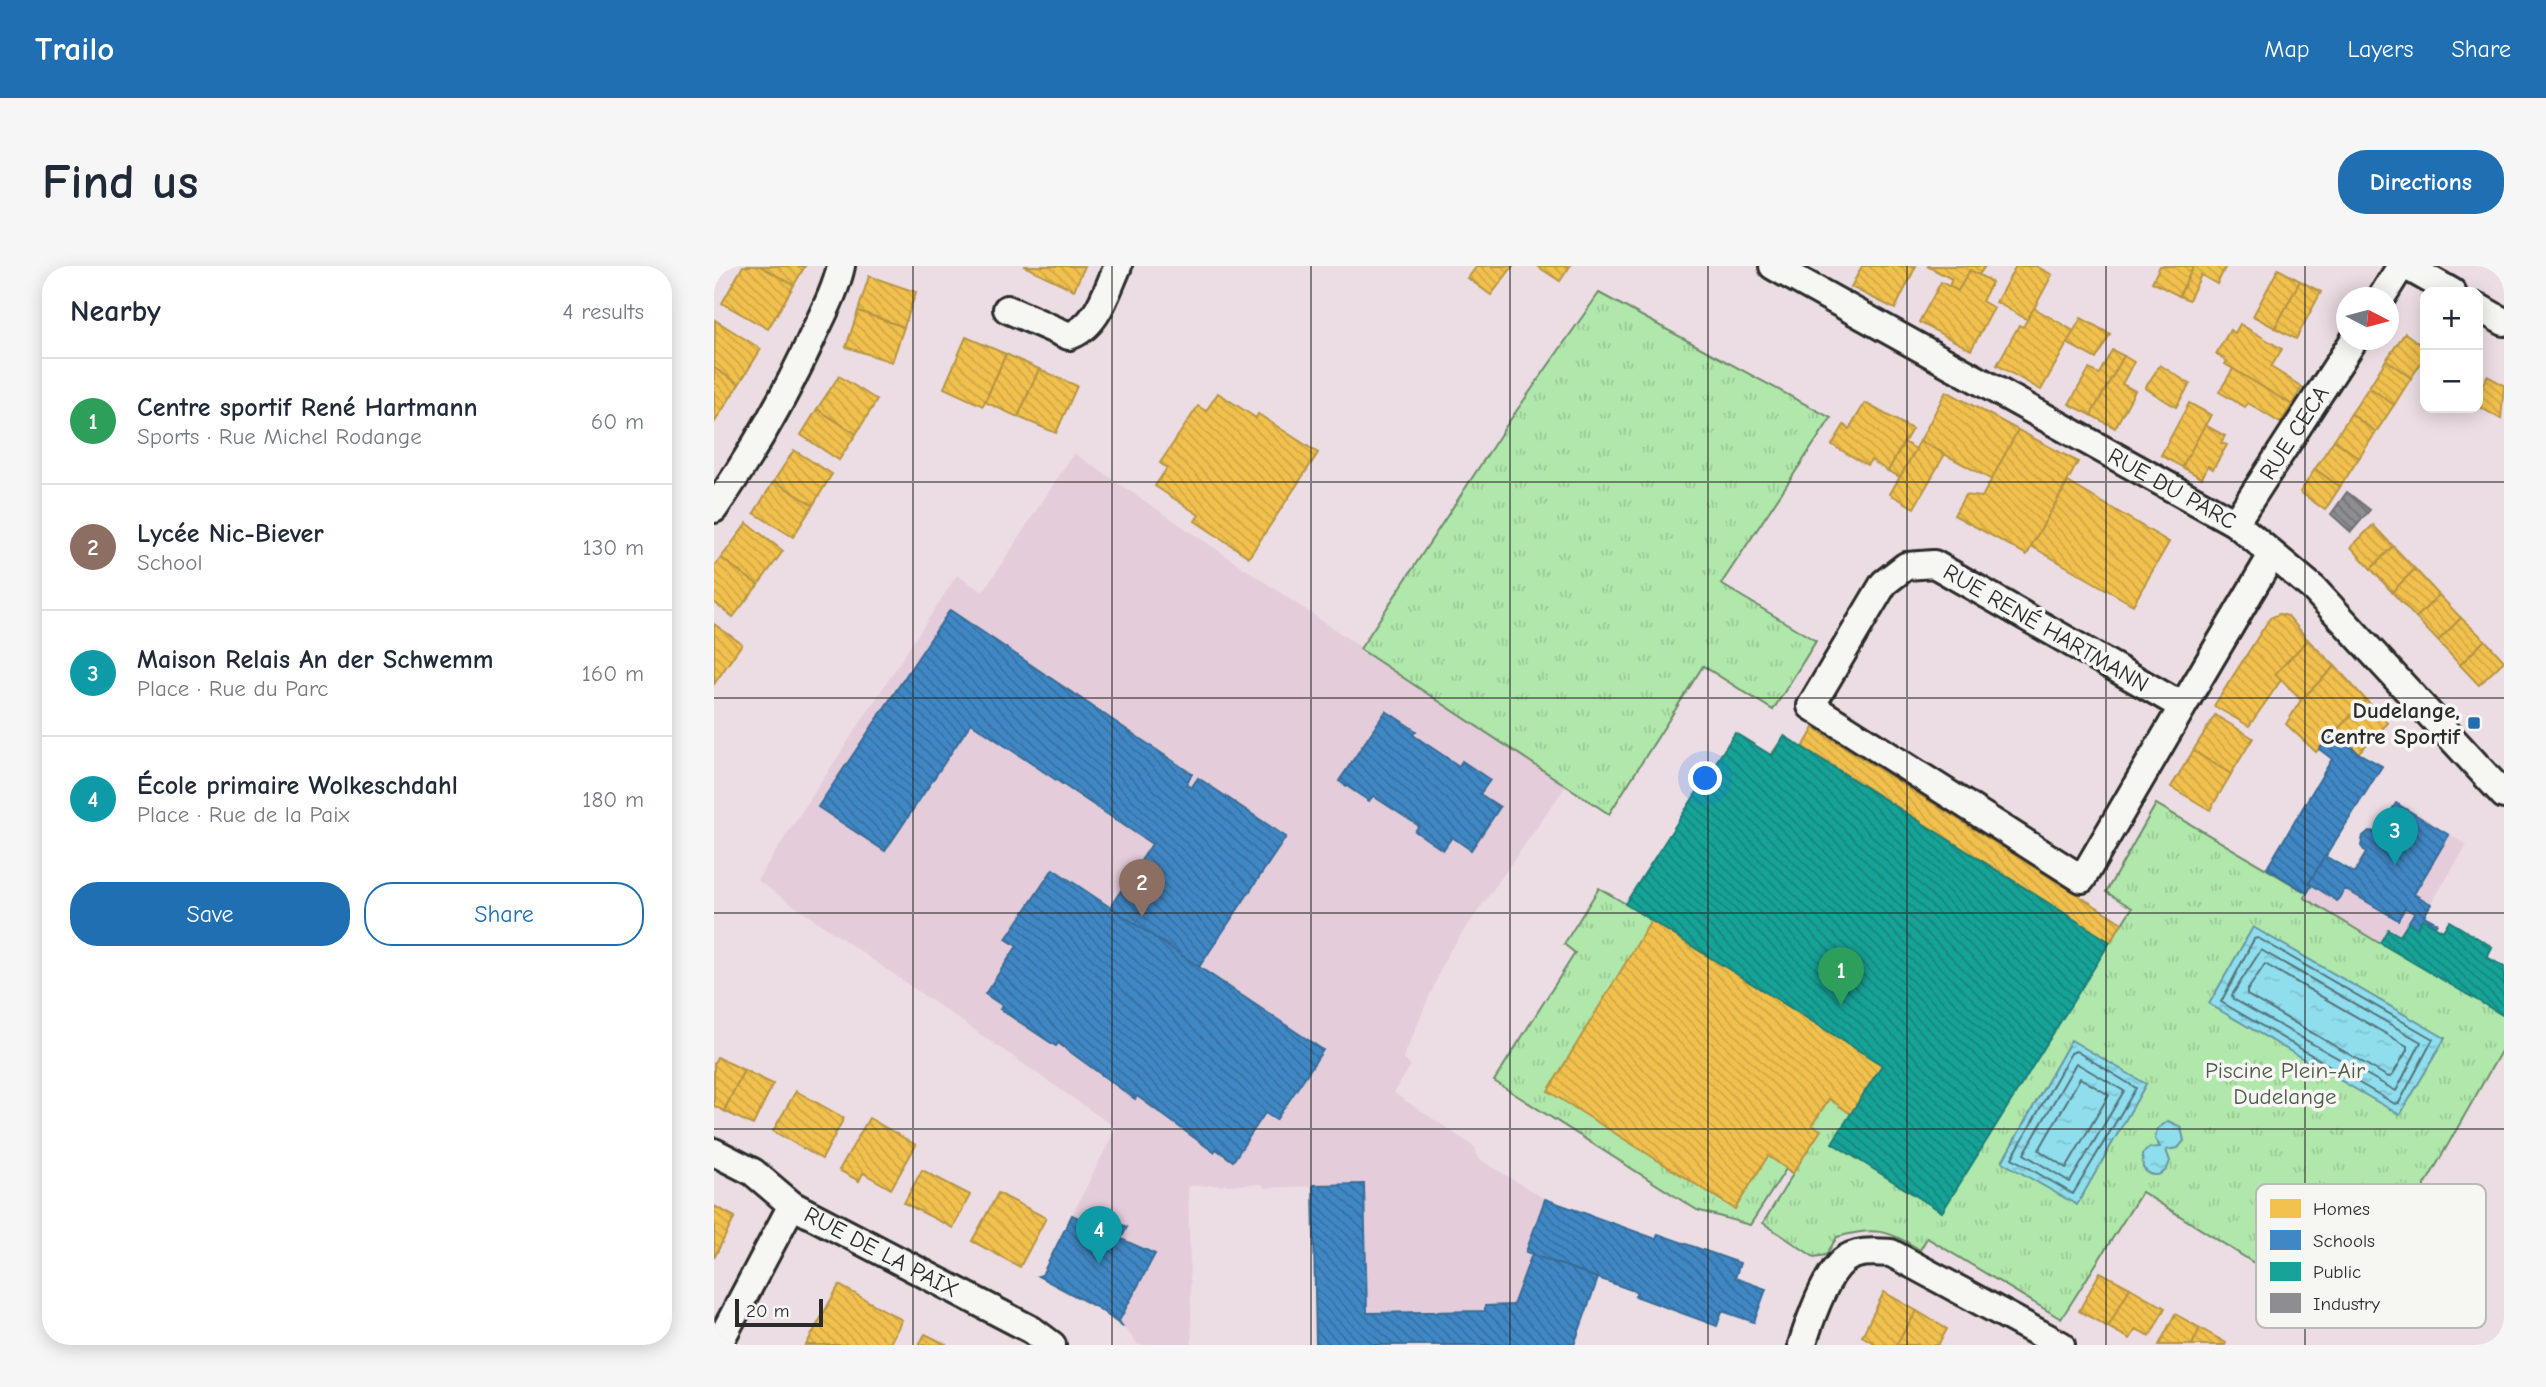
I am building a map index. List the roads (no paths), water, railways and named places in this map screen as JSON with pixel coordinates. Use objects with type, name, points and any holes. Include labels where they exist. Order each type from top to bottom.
[{"type":"street","points":[[714,509],[760,441],[804,356],[837,283],[841,266]]},
{"type":"street","points":[[1007,309],[1069,336],[1082,332],[1095,317],[1118,266]]},
{"type":"street","name":"RUE DU PARC","points":[[1773,266],[2235,523],[2314,589],[2504,796]]},
{"type":"street","points":[[2389,287],[2403,266],[2443,287]]},
{"type":"street","points":[[2483,310],[2504,322]]},
{"type":"street","name":"RUE CECA","points":[[2235,523],[2347,350]]},
{"type":"street","points":[[2187,699],[2272,555]]},
{"type":"street","name":"RUE RENÉ HARTMANN","points":[[1934,564],[2173,701],[2187,699],[2082,878],[1811,706],[1884,583],[1906,566],[1934,564]]},
{"type":"street","name":"RUE DE LA PAIX","points":[[714,1152],[754,1172],[792,1205],[1032,1330],[1052,1345]]},
{"type":"street","points":[[718,1345],[792,1205]]},
{"type":"street","points":[[1802,1345],[1829,1280],[1843,1260],[1865,1252],[1891,1253],[2062,1345]]},
{"type":"water","points":[[2253,927],[2445,1038],[2400,1115],[2209,1004]]},
{"type":"water","points":[[2071,1040],[2146,1084],[2077,1205],[2002,1162]]},
{"type":"water","points":[[2168,1121],[2181,1127],[2184,1141],[2178,1148],[2166,1150],[2170,1161],[2162,1173],[2151,1174],[2143,1168],[2142,1154],[2149,1148],[2160,1147],[2155,1139],[2157,1129]]},
{"type":"place","name":"Dudelange, Centre Sportif","points":[[2474,723]]},
{"type":"place","name":"Maison Relais An der Schwemm","points":[[2395,865]]},
{"type":"place","name":"Lycée Nic-Biever","points":[[1142,917]]},
{"type":"place","name":"Centre sportif René Hartmann","points":[[1841,1005]]},
{"type":"place","name":"École primaire Wolkeschdahl","points":[[1099,1264]]},
{"type":"park label","name":"Piscine Plein-Air Dudelange","points":[[2285,1083]]}]
